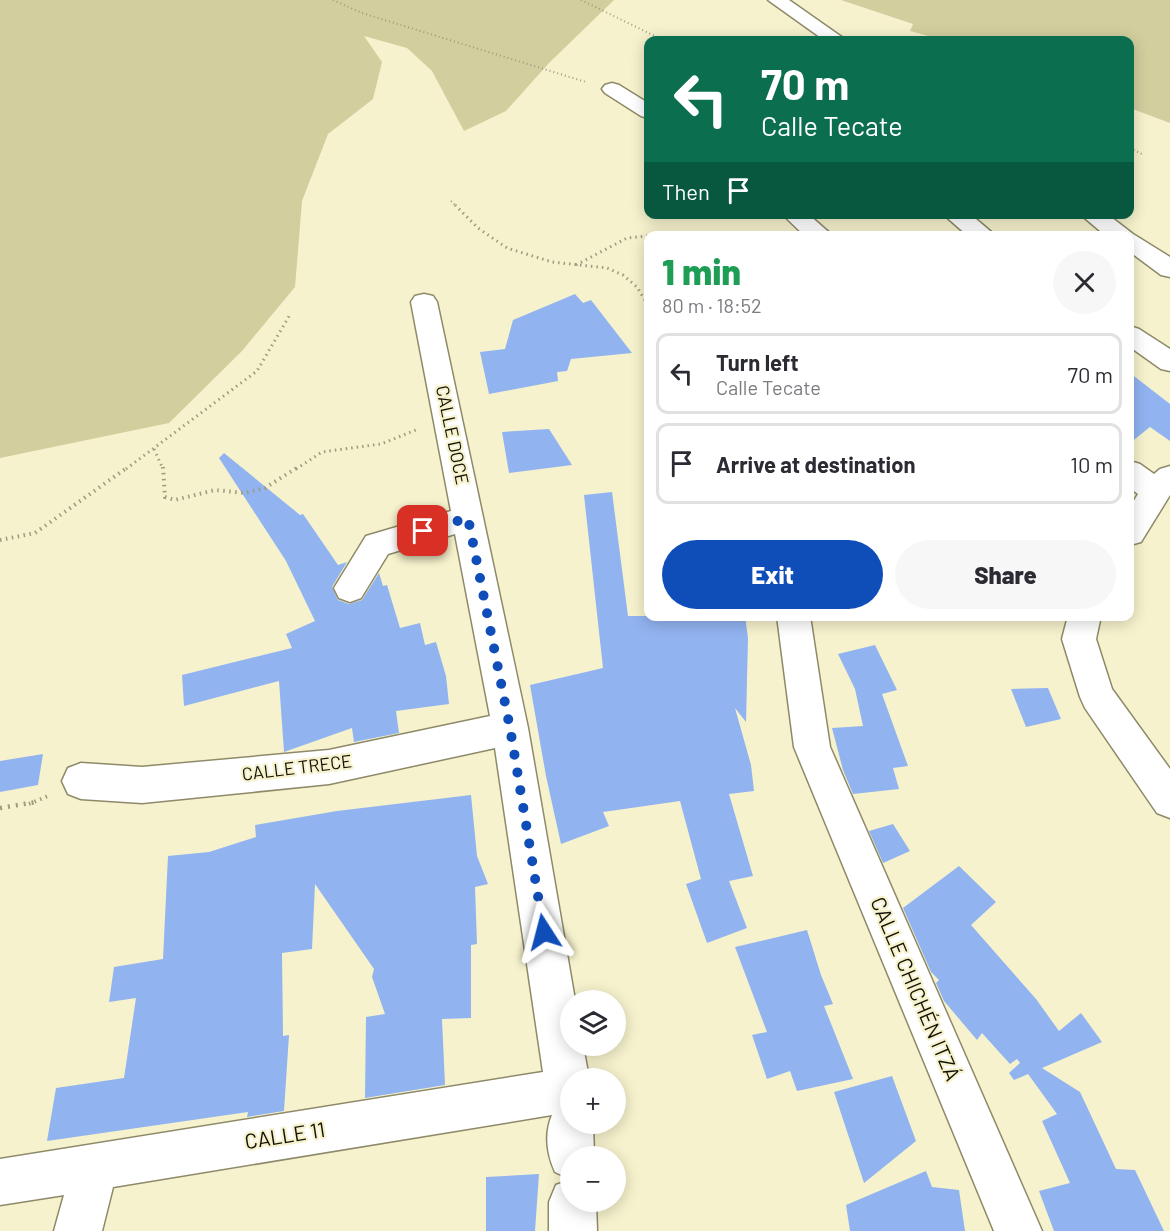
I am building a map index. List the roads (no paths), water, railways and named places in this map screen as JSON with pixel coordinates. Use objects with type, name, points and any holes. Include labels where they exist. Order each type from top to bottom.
[{"type":"street","points":[[777,0],[830,36]]},
{"type":"street","points":[[612,89],[644,109]]},
{"type":"street","points":[[799,219],[815,231]]},
{"type":"street","points":[[961,219],[977,231]]},
{"type":"street","points":[[1098,219],[1115,231]]},
{"type":"street","points":[[1134,244],[1170,269]]},
{"type":"street","name":"CALLE DOCE","points":[[424,302],[510,728],[566,1068]]},
{"type":"street","points":[[1134,338],[1170,362]]},
{"type":"street","points":[[1134,473],[1163,484],[1134,527]]},
{"type":"street","points":[[351,588],[377,545],[468,518]]},
{"type":"street","name":"CALLE CHICHÉN ITZÁ","points":[[793,621],[812,747],[1018,1231]]},
{"type":"street","points":[[1084,621],[1079,639],[1097,698],[1170,800]]},
{"type":"street","name":"CALLE TRECE","points":[[81,781],[142,785],[329,767],[510,728]]},
{"type":"street","name":"CALLE 11","points":[[0,1182],[560,1092]]},
{"type":"street","points":[[78,1231],[95,1166]]},
{"type":"street","points":[[573,1212],[573,1231]]}]
